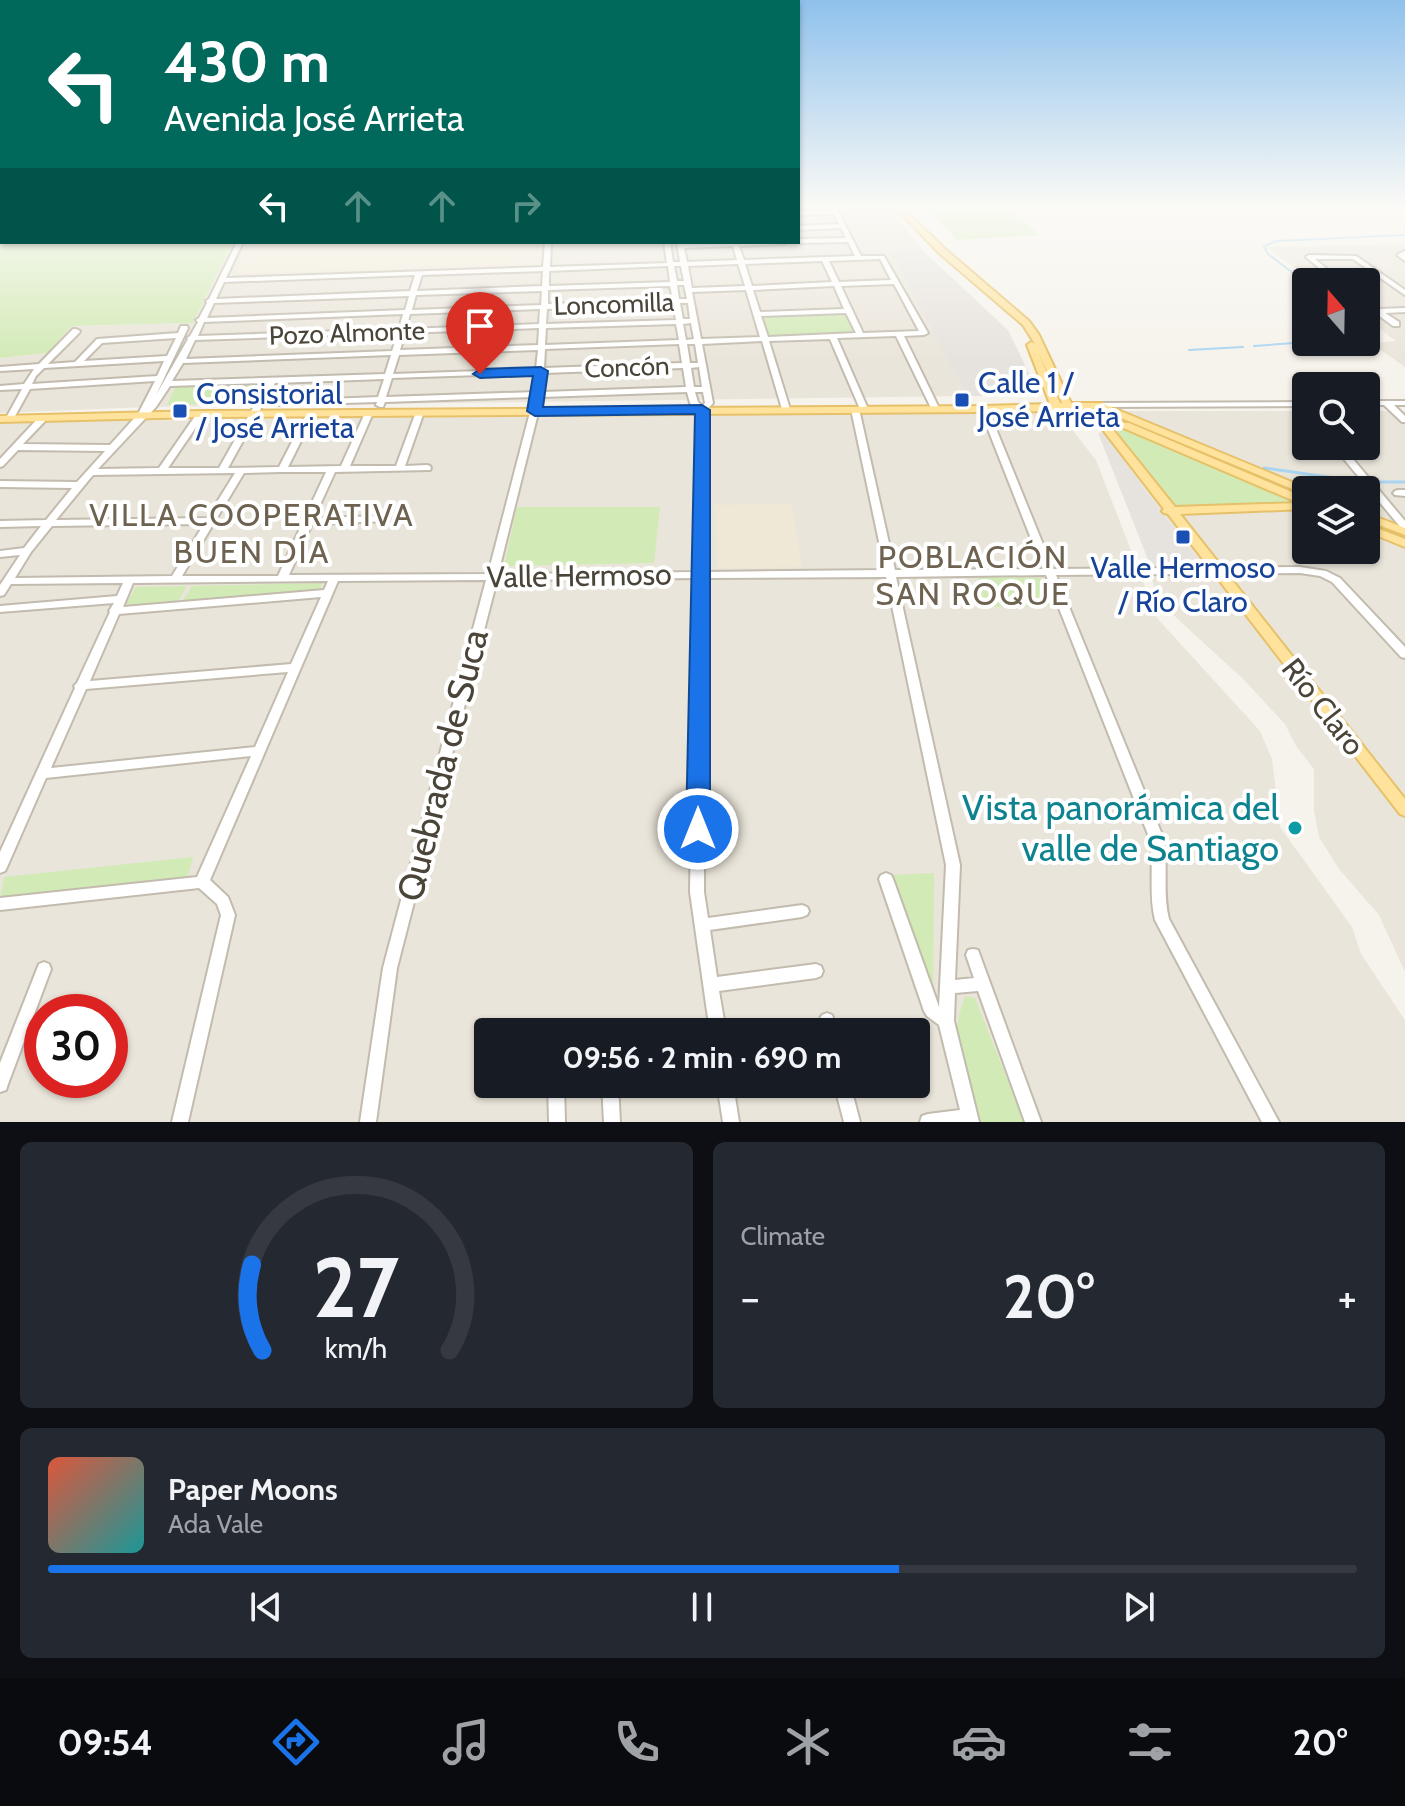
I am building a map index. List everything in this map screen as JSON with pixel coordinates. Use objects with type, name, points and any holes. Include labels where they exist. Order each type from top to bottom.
[{"type":"main road","points":[[940,257],[1007,313],[1026,334],[1064,406]]},
{"type":"main road","points":[[949,257],[1026,323],[1035,335],[1064,406]]},
{"type":"main road","points":[[938,408],[1064,406]]},
{"type":"main road","points":[[5,418],[1064,406],[1096,409],[1292,486]]},
{"type":"main road","points":[[1096,409],[1292,498]]},
{"type":"main road","name":"Río Claro","points":[[1096,409],[1168,511],[1405,810]]},
{"type":"main road","points":[[1168,511],[1292,505]]},
{"type":"main road","points":[[1380,521],[1405,530]]},
{"type":"main road","points":[[1380,533],[1405,543]]},
{"type":"street","points":[[2,589],[27,551],[79,485],[142,415],[151,410],[168,384],[232,257]]},
{"type":"street","name":"Quebrada de Suca","points":[[368,1122],[390,968],[539,394],[548,257]]},
{"type":"street","points":[[670,257],[690,389],[694,403],[702,410]]},
{"type":"street","points":[[683,257],[709,403],[702,410],[697,892],[716,1018]]},
{"type":"street","points":[[739,257],[786,409]]},
{"type":"street","points":[[221,280],[874,257]]},
{"type":"street","points":[[180,361],[924,333],[882,257]]},
{"type":"street","points":[[825,260],[860,335]]},
{"type":"street","points":[[344,469],[382,400],[419,273]]},
{"type":"street","points":[[1380,275],[1405,293]]},
{"type":"street","points":[[209,301],[674,284],[749,287],[897,282]]},
{"type":"street","name":"Loncomilla","points":[[200,320],[691,301]]},
{"type":"street","points":[[1380,311],[1405,310]]},
{"type":"street","points":[[757,314],[849,311]]},
{"type":"street","points":[[1380,313],[1396,324]]},
{"type":"street","name":"Pozo Almonte","points":[[191,338],[695,321]]},
{"type":"street","points":[[5,418],[42,365],[76,331]]},
{"type":"street","points":[[78,363],[100,341],[182,332],[142,415]]},
{"type":"street","points":[[899,334],[938,408]]},
{"type":"street","points":[[833,337],[860,409],[889,572],[953,865],[946,1021],[970,1119],[928,1122]]},
{"type":"street","points":[[0,369],[169,358]]},
{"type":"street","name":"Concón","points":[[168,384],[703,365]]},
{"type":"street","points":[[0,388],[159,378]]},
{"type":"street","points":[[222,470],[272,381]]},
{"type":"street","points":[[279,403],[707,389]]},
{"type":"street","points":[[1380,403],[1403,404]]},
{"type":"street","points":[[1386,403],[1405,420]]},
{"type":"street","points":[[1096,409],[1292,406]]},
{"type":"street","points":[[984,409],[1156,837],[1160,858],[1157,900],[1162,920],[1271,1122]]},
{"type":"street","points":[[400,468],[420,412]]},
{"type":"street","points":[[282,470],[311,413]]},
{"type":"street","points":[[162,471],[201,414]]},
{"type":"street","points":[[0,464],[44,417]]},
{"type":"street","points":[[15,447],[111,448]]},
{"type":"street","points":[[1350,460],[1399,514],[1405,530]]},
{"type":"street","points":[[90,472],[427,468]]},
{"type":"street","points":[[282,579],[332,469]]},
{"type":"street","points":[[175,580],[241,470]]},
{"type":"street","points":[[0,484],[79,485]]},
{"type":"street","points":[[308,521],[386,519]]},
{"type":"street","points":[[0,524],[209,521]]},
{"type":"street","points":[[0,554],[27,551]]},
{"type":"street","name":"Valle Hermoso","points":[[2,589],[175,580],[1300,570],[1330,576],[1405,654]]},
{"type":"street","points":[[202,882],[334,579]]},
{"type":"street","points":[[0,867],[129,581]]},
{"type":"street","points":[[114,611],[328,593]]},
{"type":"street","points":[[0,609],[120,599]]},
{"type":"street","points":[[80,686],[295,668]]},
{"type":"street","points":[[41,774],[259,751]]},
{"type":"street","points":[[886,879],[932,1011],[946,1021]]},
{"type":"street","points":[[0,904],[202,882],[223,901],[228,915],[180,1122]]},
{"type":"street","points":[[702,925],[802,911]]},
{"type":"street","points":[[973,955],[1033,1122]]},
{"type":"street","points":[[0,1084],[44,969]]},
{"type":"street","points":[[711,985],[816,971]]},
{"type":"street","points":[[949,987],[984,984]]},
{"type":"street","points":[[556,1098],[557,1122]]},
{"type":"street","points":[[611,1098],[612,1122]]},
{"type":"street","points":[[727,1098],[731,1122]]},
{"type":"street","points":[[846,1098],[852,1122]]},
{"type":"shaded area","points":[[225,257],[894,257],[967,396],[148,407],[0,413],[0,358],[48,353],[71,326],[193,323]]},
{"type":"shaded area","points":[[243,257],[542,257],[542,265],[236,274]]},
{"type":"shaded area","points":[[894,257],[930,257],[1008,330],[1040,396],[967,396]]},
{"type":"shaded area","points":[[1281,257],[1405,257],[1405,367],[1380,349],[1380,342],[1396,341],[1380,329],[1380,268],[1295,268]]},
{"type":"shaded area","points":[[1117,411],[1292,411],[1292,460],[1380,460],[1380,411],[1405,411],[1405,972],[1379,915],[1339,869],[1319,837],[1314,811],[1314,769],[1296,746],[1285,724],[1243,679],[1169,611],[1155,592],[1149,562],[1198,562],[1094,418]]},
{"type":"shaded area","points":[[1059,413],[1096,460],[1157,618],[1260,731],[1272,759],[1280,827],[1352,927],[1361,954],[1405,1020],[1405,1122],[0,1122],[0,422]]},
{"type":"shaded area","points":[[1104,432],[1199,563],[1149,562],[1098,433]]},
{"type":"shaded area","points":[[792,504],[802,567],[717,568],[715,505]]},
{"type":"green space","points":[[0,257],[225,257],[193,323],[71,326],[48,353],[0,358]]},
{"type":"green space","points":[[844,312],[853,333],[769,336],[761,316]]},
{"type":"green space","points":[[258,384],[247,403],[167,405],[176,386]]},
{"type":"green space","points":[[1103,418],[1292,498],[1292,505],[1173,509]]},
{"type":"green space","points":[[517,507],[660,507],[654,563],[504,566]]},
{"type":"green space","points":[[978,577],[1041,578],[1051,606],[985,607]]},
{"type":"green space","points":[[322,583],[320,590],[181,603],[192,586]]},
{"type":"green space","points":[[187,586],[177,603],[126,604],[136,587]]},
{"type":"green space","points":[[193,857],[187,879],[0,899],[4,877]]},
{"type":"green space","points":[[934,873],[933,998],[889,875]]},
{"type":"green space","points":[[965,996],[975,998],[1024,1122],[977,1122],[961,1074],[956,1046],[959,1015]]},
{"type":"waterway","points":[[1272,257],[1292,272]]},
{"type":"waterway","points":[[1254,346],[1292,343]]},
{"type":"waterway","points":[[1189,350],[1243,347]]},
{"type":"waterway","points":[[1264,468],[1321,476]]},
{"type":"waterway","points":[[1380,482],[1405,482]]},
{"type":"place","name":"Calle 1 / José Arrieta","points":[[962,400]]},
{"type":"place","name":"Consistorial / José Arrieta","points":[[180,411]]},
{"type":"place","name":"Valle Hermoso / Río Claro","points":[[1183,537]]},
{"type":"place","name":"Vista panorámica del valle de Santiago","points":[[1295,828]]},
{"type":"district","name":"VILLA COOPERATIVA BUEN DÍA","points":[[252,534]]},
{"type":"district","name":"POBLACIÓN SAN ROQUE","points":[[973,576]]},
{"type":"route","points":[[480,374],[541,371],[535,411],[702,410],[698,829]]}]
